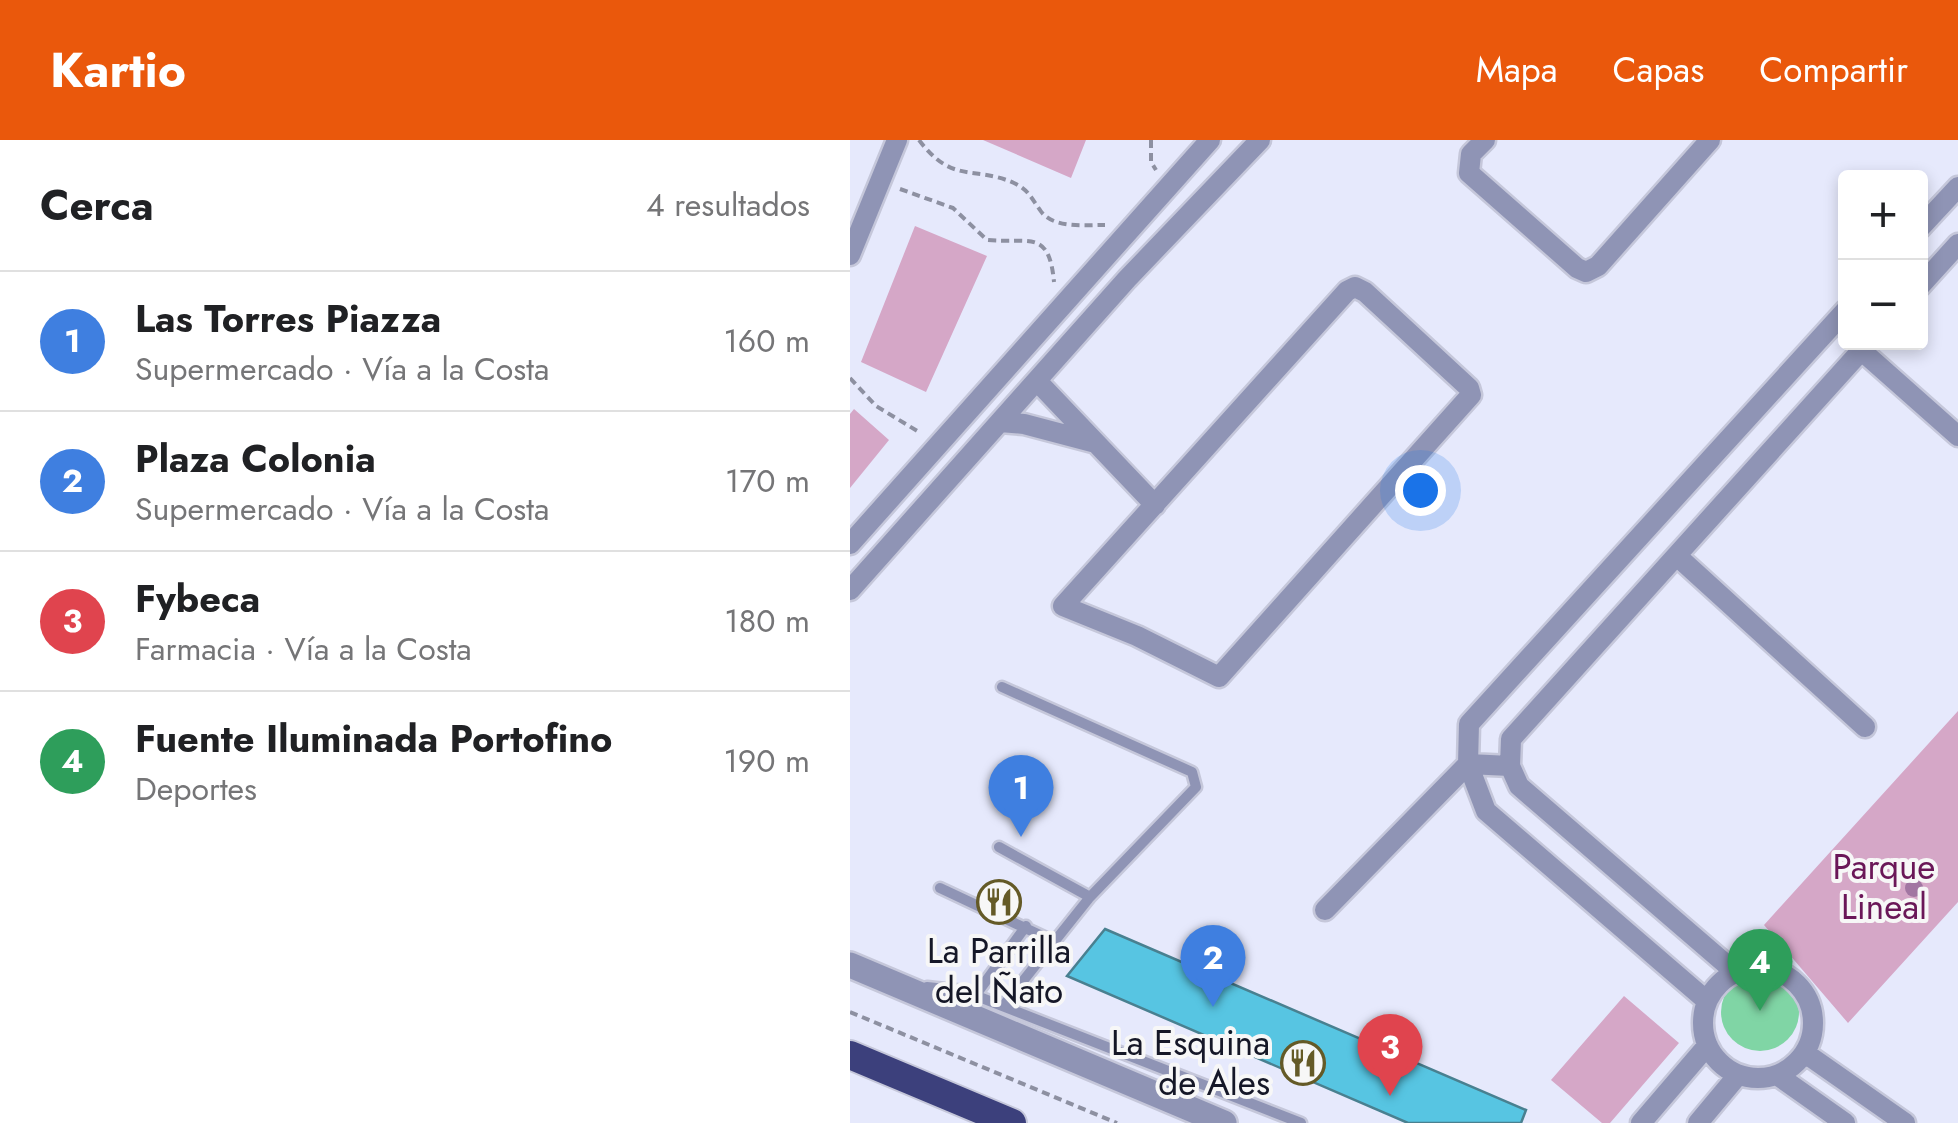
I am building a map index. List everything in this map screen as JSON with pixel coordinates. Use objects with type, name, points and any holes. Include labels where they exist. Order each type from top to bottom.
[{"type":"highway","points":[[850,1054],[1012,1123]]},
{"type":"street","points":[[850,255],[897,140]]},
{"type":"street","points":[[850,544],[1210,140]]},
{"type":"street","points":[[850,590],[1066,348],[1260,140]]},
{"type":"street","points":[[1486,140],[1472,154],[1469,173],[1584,272],[1598,266],[1710,140]]},
{"type":"street","points":[[1928,220],[1958,186]]},
{"type":"street","points":[[1928,227],[1956,246],[1928,277]]},
{"type":"street","points":[[1351,288],[1365,292],[1471,390],[1470,397],[1219,677],[1137,636],[1064,606],[1154,504],[1351,288]]},
{"type":"street","points":[[1707,1001],[1486,811],[1468,764],[1469,724],[1838,319]]},
{"type":"street","points":[[1042,328],[1066,348]]},
{"type":"street","points":[[1736,972],[1520,786],[1510,766],[1511,739],[1862,350]]},
{"type":"street","points":[[1870,350],[1958,436]]},
{"type":"street","points":[[1036,381],[1154,504]]},
{"type":"street","points":[[1000,422],[1024,424],[1098,444]]},
{"type":"street","points":[[1676,556],[1864,727]]},
{"type":"street","points":[[1325,910],[1468,764],[1510,766]]},
{"type":"street","points":[[850,965],[1224,1123]]},
{"type":"street","points":[[1770,969],[1800,987],[1810,1002],[1814,1019],[1805,1052],[1793,1066],[1777,1075],[1738,1075],[1726,1068],[1707,1046],[1703,1016],[1707,1001],[1736,972],[1770,969]]},
{"type":"street","points":[[1647,1121],[1707,1046]]},
{"type":"street","points":[[1805,1052],[1906,1123]]},
{"type":"street","points":[[1698,1123],[1738,1075]]},
{"type":"street","points":[[1777,1075],[1845,1123]]},
{"type":"lane","points":[[1002,687],[1180,766],[1195,776],[1196,788],[1090,898],[1003,1006]]},
{"type":"lane","points":[[999,847],[1090,898]]},
{"type":"lane","points":[[940,888],[1055,942]]},
{"type":"lane","points":[[976,996],[1026,926]]},
{"type":"lane","points":[[890,983],[964,991],[1301,1123]]},
{"type":"path","points":[[919,140],[942,164],[960,173],[1010,181],[1026,189],[1050,220],[1062,224],[1135,224]]},
{"type":"path","points":[[1151,140],[1151,162],[1171,183]]},
{"type":"path","points":[[879,185],[924,195],[953,208],[988,240],[1036,241],[1046,247],[1053,269],[1057,311]]},
{"type":"path","points":[[850,378],[876,406],[903,424],[943,440]]},
{"type":"path","points":[[850,1012],[1117,1123]]},
{"type":"green space","points":[[983,140],[1086,140],[1071,178]]},
{"type":"green space","points":[[915,226],[987,256],[926,392],[861,362]]},
{"type":"green space","points":[[854,409],[889,440],[850,488],[850,414]]},
{"type":"green space","name":"Parque Lineal","points":[[1958,711],[1958,902],[1848,1023],[1764,925]]},
{"type":"green space","points":[[1624,996],[1679,1043],[1610,1123],[1602,1123],[1551,1080]]},
{"type":"shaded area","points":[[1752,973],[1768,973],[1793,990],[1799,1012],[1793,1034],[1782,1045],[1768,1051],[1752,1051],[1727,1034],[1721,1020],[1721,1004],[1738,979]]},
{"type":"building","points":[[1105,929],[1526,1110],[1521,1123],[1408,1123],[1067,976]]},
{"type":"place","name":"Las Torres Piazza","points":[[1021,837]]},
{"type":"place","name":"La Parrilla del Ñato","points":[[999,902]]},
{"type":"place","name":"Plaza Colonia","points":[[1213,1007]]},
{"type":"place","name":"Fuente Iluminada Portofino","points":[[1760,1011]]},
{"type":"place","name":"La Esquina de Ales","points":[[1303,1063]]},
{"type":"place","name":"Fybeca","points":[[1390,1096]]}]
